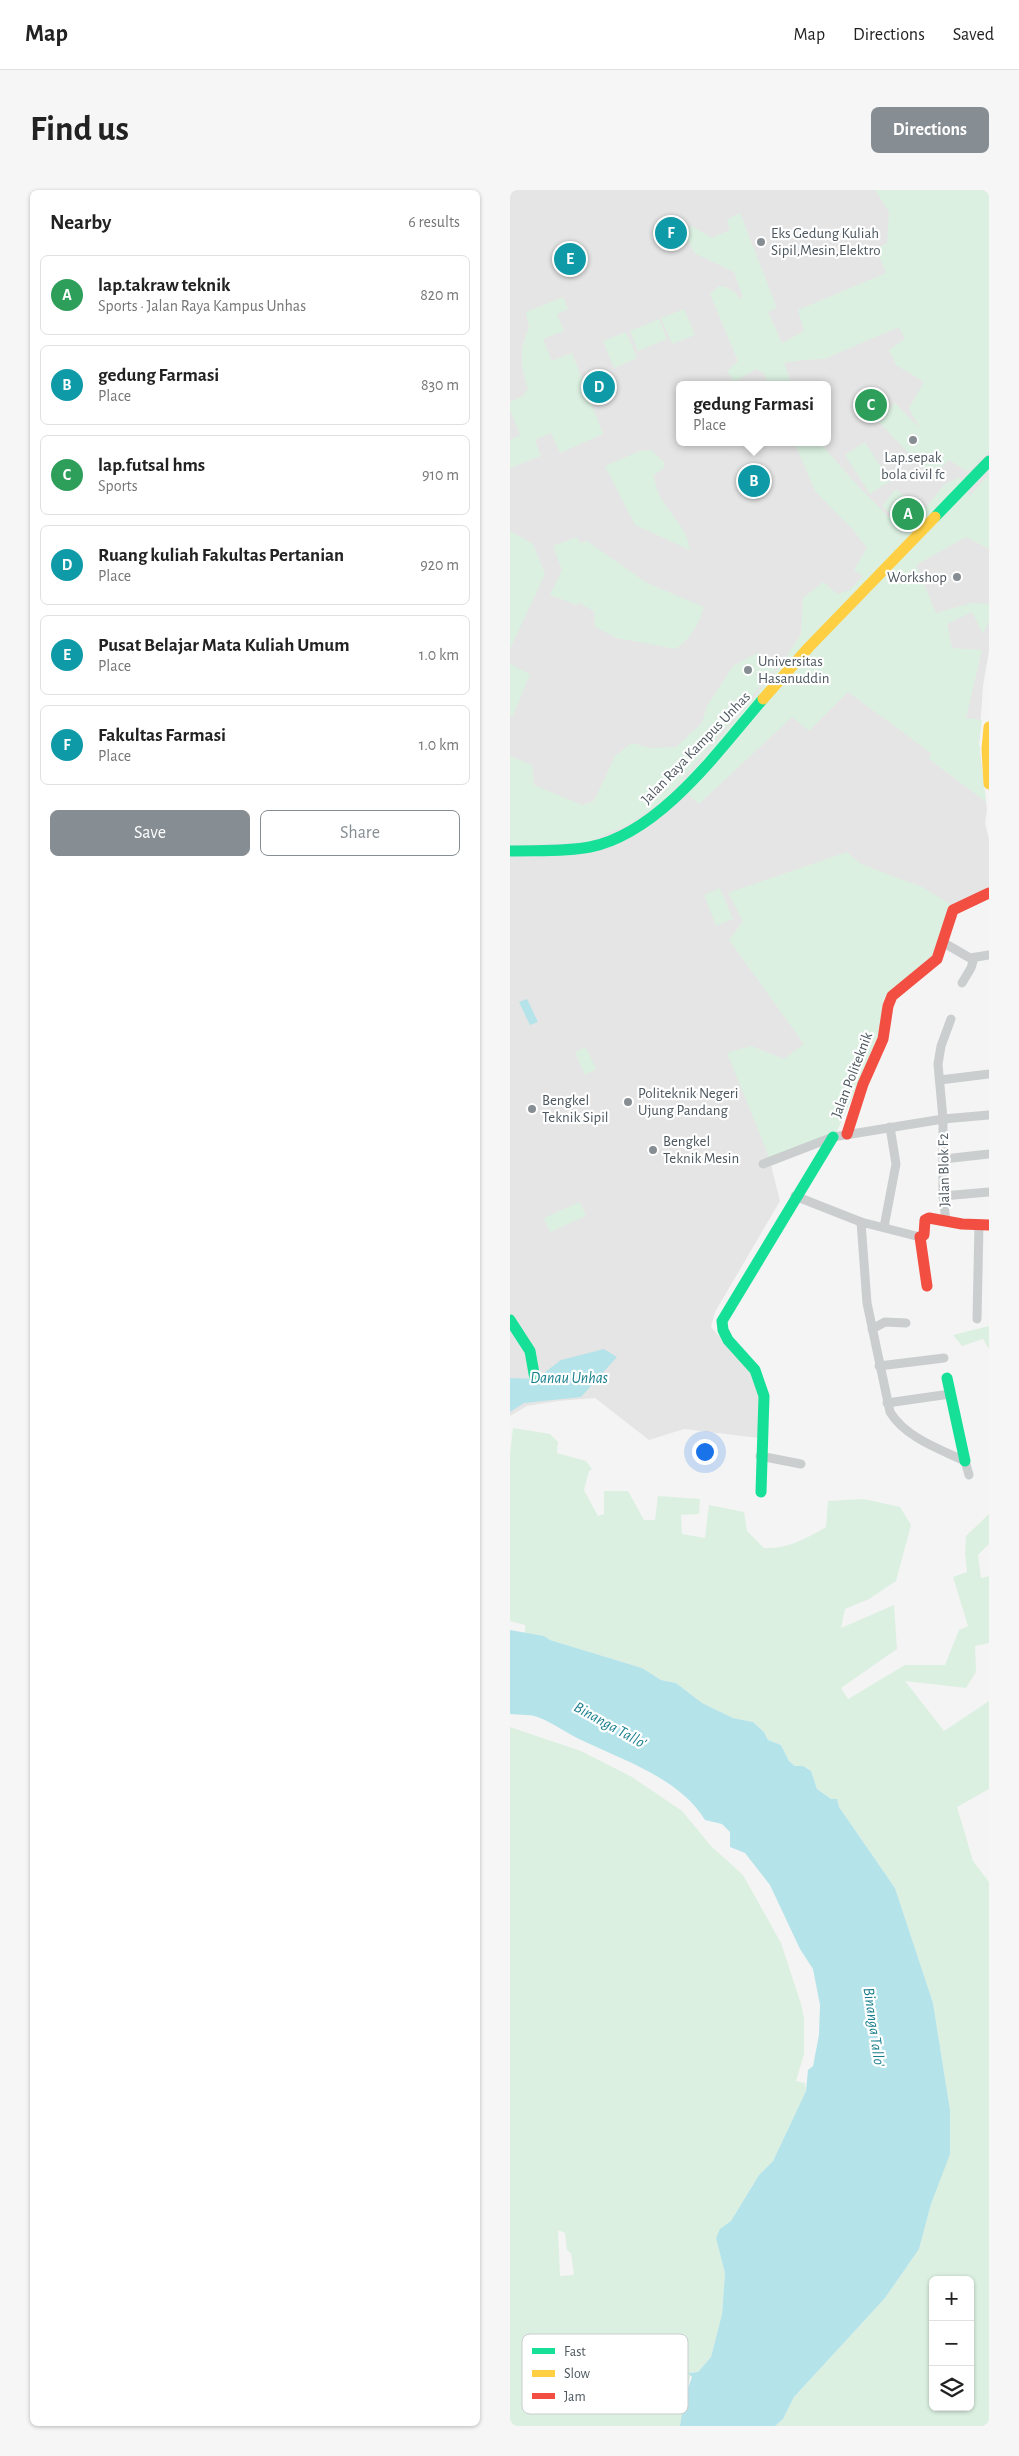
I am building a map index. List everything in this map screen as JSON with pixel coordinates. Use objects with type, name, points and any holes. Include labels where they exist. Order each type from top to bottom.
[{"type":"street","name":"Jalan Raya Kampus Unhas","points":[[510,851],[590,847],[624,834],[658,814],[703,768],[808,647],[988,464]]},
{"type":"street","points":[[989,727],[987,749],[989,784]]},
{"type":"street","name":"Jalan Politeknik","points":[[847,1134],[863,1084],[883,1039],[888,1006],[892,996],[937,959],[944,943],[952,910],[989,894]]},
{"type":"street","points":[[944,943],[974,958],[989,955]]},
{"type":"street","points":[[962,983],[971,968],[974,958]]},
{"type":"street","name":"Jalan Blok F2","points":[[946,1221],[943,1196],[943,1118],[939,1052],[951,1019]]},
{"type":"street","points":[[940,1080],[989,1074]]},
{"type":"street","points":[[763,1164],[832,1137],[943,1118],[989,1115]]},
{"type":"street","points":[[884,1227],[896,1164],[890,1126]]},
{"type":"street","points":[[761,1492],[760,1456],[764,1396],[755,1370],[728,1340],[723,1330],[722,1321],[832,1137]]},
{"type":"street","points":[[944,1159],[989,1154]]},
{"type":"street","points":[[943,1196],[989,1192]]},
{"type":"street","points":[[796,1196],[861,1222],[920,1237]]},
{"type":"street","points":[[920,1237],[924,1235],[926,1219],[984,1225],[977,1319]]},
{"type":"street","points":[[861,1222],[867,1303],[879,1366],[894,1419],[928,1444],[965,1460]]},
{"type":"street","points":[[920,1237],[927,1286]]},
{"type":"street","points":[[510,1320],[530,1351],[535,1379]]},
{"type":"street","points":[[872,1329],[886,1322],[906,1323]]},
{"type":"street","points":[[879,1366],[944,1358]]},
{"type":"street","points":[[947,1378],[969,1475]]},
{"type":"street","points":[[888,1403],[950,1394]]},
{"type":"street","points":[[760,1456],[801,1464]]},
{"type":"shaded area","name":"Universitas Hasanuddin","points":[[510,190],[989,190],[989,651],[983,686],[979,744],[987,810],[985,823],[989,839],[989,891],[953,906],[943,923],[943,933],[935,955],[885,997],[882,1005],[884,1021],[836,1133],[769,1157],[780,1201],[715,1312],[711,1327],[755,1376],[760,1391],[759,1438],[684,1429],[649,1440],[595,1398],[527,1406],[510,1416]]},
{"type":"green space","points":[[875,190],[989,190],[989,451],[968,472],[949,460],[931,477],[877,420],[895,403],[920,429],[909,408],[924,382],[896,365],[889,350],[905,339],[899,327],[824,359],[784,363],[790,381],[767,381],[764,373],[756,369],[733,381],[727,371],[738,361],[710,294],[719,286],[731,290],[740,299],[743,297],[734,272],[694,253],[682,228],[692,226],[712,238],[730,230],[727,220],[740,213],[777,308],[768,312],[782,343],[804,331],[798,310],[886,273],[876,249],[887,243],[889,212]]},
{"type":"green space","points":[[563,297],[568,309],[557,314],[564,331],[543,339],[552,361],[572,353],[603,434],[560,453],[551,433],[535,440],[541,456],[510,468],[510,440],[520,435],[510,410],[510,402],[523,396],[528,388],[522,365],[522,350],[529,328],[526,312]]},
{"type":"green space","points":[[684,309],[695,335],[672,344],[661,318]]},
{"type":"green space","points":[[659,319],[667,339],[638,351],[630,331]]},
{"type":"green space","points":[[626,332],[637,358],[614,368],[603,341]]},
{"type":"green space","points":[[875,391],[885,402],[867,420],[857,409]]},
{"type":"green space","points":[[865,442],[890,481],[870,494],[845,455]]},
{"type":"green space","points":[[796,446],[823,446],[858,486],[905,533],[944,485],[959,477],[970,496],[989,474],[989,549],[966,537],[916,565],[936,613],[971,603],[989,604],[989,621],[983,634],[972,612],[947,624],[952,648],[982,650],[966,718],[982,720],[979,744],[986,802],[929,759],[931,753],[848,692],[809,731],[792,717],[699,804],[679,786],[782,664],[801,634],[803,598],[823,582],[837,594],[850,590],[863,576],[854,570],[867,548],[854,531],[815,491]]},
{"type":"green space","points":[[651,450],[664,462],[664,468],[654,475],[659,495],[683,530],[690,550],[635,525],[605,466],[640,451]]},
{"type":"green space","points":[[896,489],[908,499],[893,516],[882,506]]},
{"type":"green space","points":[[910,502],[919,510],[906,526],[897,518]]},
{"type":"green space","points":[[510,531],[533,544],[545,574],[510,649]]},
{"type":"green space","points":[[577,537],[580,543],[587,541],[647,583],[704,607],[697,625],[686,640],[676,649],[617,638],[595,627],[594,611],[579,603],[577,605],[550,595],[562,570],[553,546]]},
{"type":"green space","points":[[757,653],[782,661],[667,797],[633,822],[588,842],[510,845],[510,756],[532,765],[534,785],[582,805],[594,801],[615,756],[632,743],[650,748],[676,747],[702,723],[707,706],[733,666]]},
{"type":"green space","points":[[510,664],[530,674],[513,716],[510,715]]},
{"type":"green space","points":[[847,852],[861,864],[922,887],[953,906],[943,923],[943,933],[935,955],[885,997],[882,1005],[882,1033],[836,1133],[769,1157],[727,1053],[751,1046],[784,1059],[804,1044],[729,940],[743,921],[728,893]]},
{"type":"green space","points":[[720,888],[733,919],[716,926],[704,895]]},
{"type":"green space","points":[[586,1047],[596,1069],[585,1075],[575,1052]]},
{"type":"green space","points":[[580,1202],[586,1216],[550,1232],[544,1218]]},
{"type":"green space","points":[[989,1326],[989,1349],[983,1339],[962,1346],[953,1335]]},
{"type":"green space","points":[[513,1428],[550,1434],[558,1442],[557,1453],[586,1461],[592,1469],[589,1471],[584,1490],[598,1516],[604,1514],[604,1491],[628,1491],[644,1520],[655,1520],[658,1496],[700,1499],[699,1514],[681,1515],[682,1534],[705,1538],[709,1505],[744,1512],[747,1531],[764,1548],[781,1547],[796,1542],[826,1527],[828,1501],[864,1499],[900,1507],[911,1525],[896,1581],[869,1599],[845,1609],[841,1628],[894,1605],[897,1649],[841,1688],[848,1699],[905,1665],[945,1665],[959,1630],[968,1626],[953,1577],[967,1572],[966,1536],[989,1514],[989,1544],[978,1555],[981,1578],[989,1576],[989,1643],[975,1646],[976,1672],[966,1688],[905,1681],[944,1731],[989,1701],[989,1789],[957,1807],[973,1861],[989,1882],[989,2426],[775,2426],[783,2419],[794,2397],[885,2298],[919,2249],[931,2204],[950,2110],[933,2003],[895,1888],[839,1807],[837,1799],[831,1799],[817,1789],[811,1771],[803,1766],[795,1766],[789,1761],[781,1745],[768,1740],[764,1732],[753,1722],[733,1718],[702,1703],[676,1683],[661,1680],[642,1668],[550,1640],[544,1636],[525,1634],[525,1625],[510,1621],[510,1454]]},
{"type":"green space","points":[[510,1727],[581,1751],[632,1777],[682,1811],[711,1846],[743,1875],[781,1943],[801,2004],[804,2018],[804,2054],[796,2081],[805,2083],[806,2091],[773,2161],[759,2175],[731,2221],[716,2237],[725,2273],[722,2314],[711,2357],[698,2372],[691,2372],[688,2387],[688,2334],[522,2334],[522,2414],[682,2414],[680,2426],[510,2426]],"holes":[[[558,2230],[565,2233],[567,2250],[571,2253],[574,2275],[560,2276]]]},
{"type":"water","points":[[527,999],[538,1022],[530,1025],[519,1002]]},
{"type":"water","name":"Danau Unhas","points":[[604,1349],[617,1357],[581,1397],[524,1403],[510,1412],[510,1378],[536,1379],[561,1360]]},
{"type":"water","name":"Binanga Tallo'","points":[[510,1630],[544,1636],[550,1640],[642,1668],[661,1680],[676,1683],[702,1703],[733,1718],[753,1722],[764,1732],[768,1740],[781,1745],[789,1761],[795,1766],[803,1766],[811,1771],[817,1789],[831,1799],[837,1799],[839,1807],[895,1888],[933,2003],[950,2110],[950,2154],[931,2204],[919,2249],[885,2298],[794,2397],[783,2419],[775,2426],[680,2426],[682,2414],[688,2414],[688,2388],[692,2377],[688,2373],[698,2372],[711,2357],[722,2314],[725,2273],[716,2238],[720,2229],[731,2221],[759,2175],[773,2161],[806,2091],[808,2070],[813,2066],[819,2035],[820,2005],[813,1969],[800,1949],[770,1885],[745,1853],[730,1847],[730,1832],[722,1824],[705,1820],[694,1805],[680,1792],[648,1771],[577,1738],[550,1722],[530,1715],[510,1714]]},
{"type":"traffic: fast","points":[[935,517],[989,461]]},
{"type":"traffic: fast","points":[[510,851],[580,849],[616,839],[640,825],[686,787],[763,699]]},
{"type":"traffic: fast","points":[[761,1492],[764,1396],[755,1370],[728,1340],[723,1330],[722,1321],[833,1137]]},
{"type":"traffic: fast","points":[[510,1320],[530,1351],[535,1379]]},
{"type":"traffic: fast","points":[[947,1378],[965,1461]]},
{"type":"traffic: slow","points":[[763,699],[809,647],[935,517]]},
{"type":"traffic: slow","points":[[989,727],[987,749],[989,784]]},
{"type":"traffic: jam","points":[[847,1134],[863,1084],[883,1039],[888,1006],[892,996],[937,959],[953,910],[989,893]]},
{"type":"traffic: jam","points":[[927,1286],[920,1237],[924,1235],[925,1220],[929,1218],[962,1224],[989,1225]]},
{"type":"place","name":"Fakultas Farmasi","points":[[671,233]]},
{"type":"place","name":"Eks Gedung Kuliah Sipil,Mesin,Elektro","points":[[761,242]]},
{"type":"place","name":"Pusat Belajar Mata Kuliah Umum","points":[[570,259]]},
{"type":"place","name":"Ruang kuliah Fakultas Pertanian","points":[[599,387]]},
{"type":"place","name":"lap.futsal hms","points":[[871,405]]},
{"type":"place","name":"Lap.sepak bola civil fc","points":[[913,440]]},
{"type":"place","name":"gedung Farmasi","points":[[754,481]]},
{"type":"place","name":"lap.takraw teknik","points":[[908,514]]},
{"type":"place","name":"Workshop","points":[[957,577]]},
{"type":"place","name":"Universitas Hasanuddin","points":[[748,670]]},
{"type":"place","name":"Politeknik Negeri Ujung Pandang","points":[[628,1102]]},
{"type":"place","name":"Bengkel Teknik Sipil","points":[[532,1109]]},
{"type":"place","name":"Bengkel Teknik Mesin","points":[[653,1150]]}]
